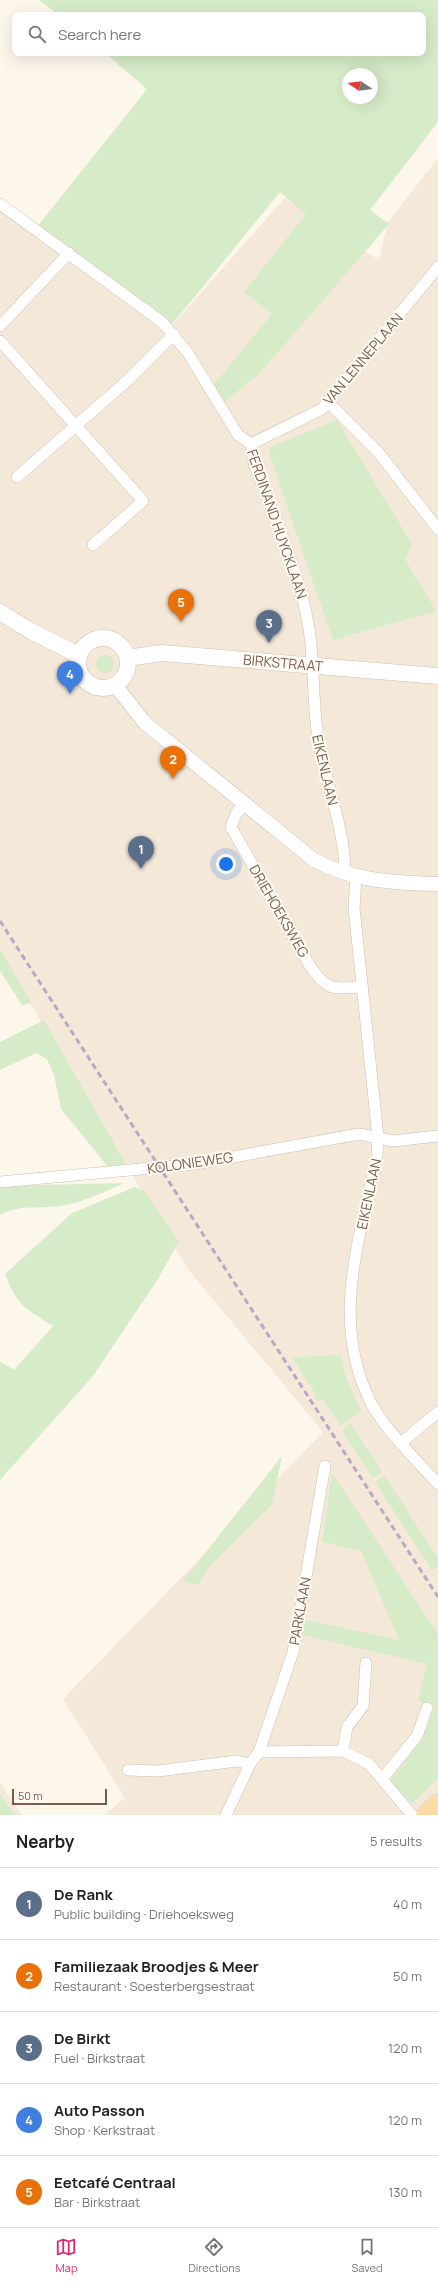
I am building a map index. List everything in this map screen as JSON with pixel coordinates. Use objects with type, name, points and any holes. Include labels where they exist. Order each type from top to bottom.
[{"type":"main road","points":[[0,612],[31,632],[79,655]]},
{"type":"main road","points":[[102,638],[117,642],[123,647],[127,658],[128,669],[125,676],[115,685],[105,688],[89,685],[79,672],[79,655],[88,643],[102,638]]},
{"type":"main road","name":"BIRKSTRAAT","points":[[127,658],[162,653],[438,676]]},
{"type":"main road","points":[[425,1815],[438,1803]]},
{"type":"street","name":"FERDINAND HUYCKLAAN","points":[[0,204],[70,253],[162,322],[174,334],[188,353],[238,435],[252,444],[254,463],[304,604],[312,666]]},
{"type":"street","points":[[0,326],[70,253]]},
{"type":"street","name":"VAN LENNEPLAAN","points":[[252,444],[322,409],[438,268]]},
{"type":"street","points":[[17,477],[127,381],[174,334]]},
{"type":"street","points":[[0,341],[143,501],[93,545]]},
{"type":"street","points":[[328,402],[378,452],[438,529]]},
{"type":"street","name":"EIKENLAAN","points":[[312,666],[316,727],[323,766],[351,875],[361,987],[378,1137],[377,1156],[349,1300],[351,1338],[355,1360],[372,1406],[401,1443],[438,1484]]},
{"type":"street","points":[[115,685],[145,723],[314,860],[351,875],[378,882],[438,884]]},
{"type":"street","name":"DRIEHOEKSWEG","points":[[244,804],[236,814],[231,827],[310,966],[322,983],[338,988],[361,987]]},
{"type":"street","name":"KOLONIEWEG","points":[[0,1182],[189,1165],[359,1134],[393,1141],[438,1136]]},
{"type":"street","points":[[401,1443],[438,1412]]},
{"type":"street","name":"PARKLAAN","points":[[226,1815],[250,1764],[259,1752],[293,1652],[325,1466]]},
{"type":"street","points":[[343,1750],[347,1727],[363,1706],[366,1663]]},
{"type":"street","points":[[382,1779],[417,1736],[427,1708]]},
{"type":"street","points":[[259,1752],[343,1750],[369,1764],[412,1815]]},
{"type":"street","points":[[128,1770],[158,1771],[237,1761],[250,1764]]},
{"type":"shaded area","points":[[438,158],[438,1815],[104,1815],[125,1798],[63,1699],[323,1432],[187,1268],[0,952],[0,202],[167,331],[285,198],[379,260],[388,222]]},
{"type":"shaded area","points":[[0,1783],[22,1815],[0,1815]]},
{"type":"green space","points":[[39,0],[438,0],[438,122],[370,210],[389,224],[258,375],[225,401],[212,387],[272,314],[244,292],[306,214],[280,192],[170,327],[36,228],[147,89],[108,56],[426,56],[426,12],[55,12]]},
{"type":"green space","points":[[337,420],[412,544],[405,559],[436,611],[333,640],[270,456],[270,447]]},
{"type":"green space","points":[[101,655],[109,655],[114,660],[112,671],[109,673],[101,673],[96,668],[96,660]]},
{"type":"green space","points":[[0,949],[31,1003],[22,1005],[0,971]]},
{"type":"green space","points":[[44,1020],[127,1166],[109,1168],[61,1109],[54,1075],[47,1059],[36,1053],[0,1070],[0,1042]]},
{"type":"green space","points":[[124,1183],[93,1197],[68,1205],[14,1209],[0,1215],[0,1186]]},
{"type":"green space","points":[[135,1187],[144,1191],[179,1241],[158,1279],[93,1376],[0,1480],[0,1361],[14,1370],[53,1326],[35,1315],[18,1300],[9,1285],[5,1274],[72,1213]]},
{"type":"green space","points":[[341,1355],[345,1375],[361,1411],[340,1426],[322,1398],[316,1402],[315,1393],[292,1357]]},
{"type":"green space","points":[[351,1424],[382,1472],[373,1478],[342,1431]]},
{"type":"green space","points":[[282,1456],[272,1505],[209,1567],[197,1585],[183,1581]]},
{"type":"green space","points":[[332,1473],[438,1634],[438,1778],[413,1803],[408,1801],[390,1781],[423,1738],[435,1707],[418,1701],[427,1664],[302,1635],[306,1620],[399,1640],[361,1551],[322,1542]]},
{"type":"green space","points":[[384,1475],[438,1558],[438,1566],[432,1570],[375,1482]]},
{"type":"green space","points":[[0,1794],[15,1815],[0,1815]]},
{"type":"railway","points":[[0,921],[438,1597]]},
{"type":"place","name":"Eetcafé Centraal","points":[[181,622]]},
{"type":"place","name":"De Birkt","points":[[269,643]]},
{"type":"place","name":"Auto Passon","points":[[70,694]]},
{"type":"place","name":"Familiezaak Broodjes & Meer","points":[[173,779]]},
{"type":"place","name":"De Rank","points":[[141,869]]}]
